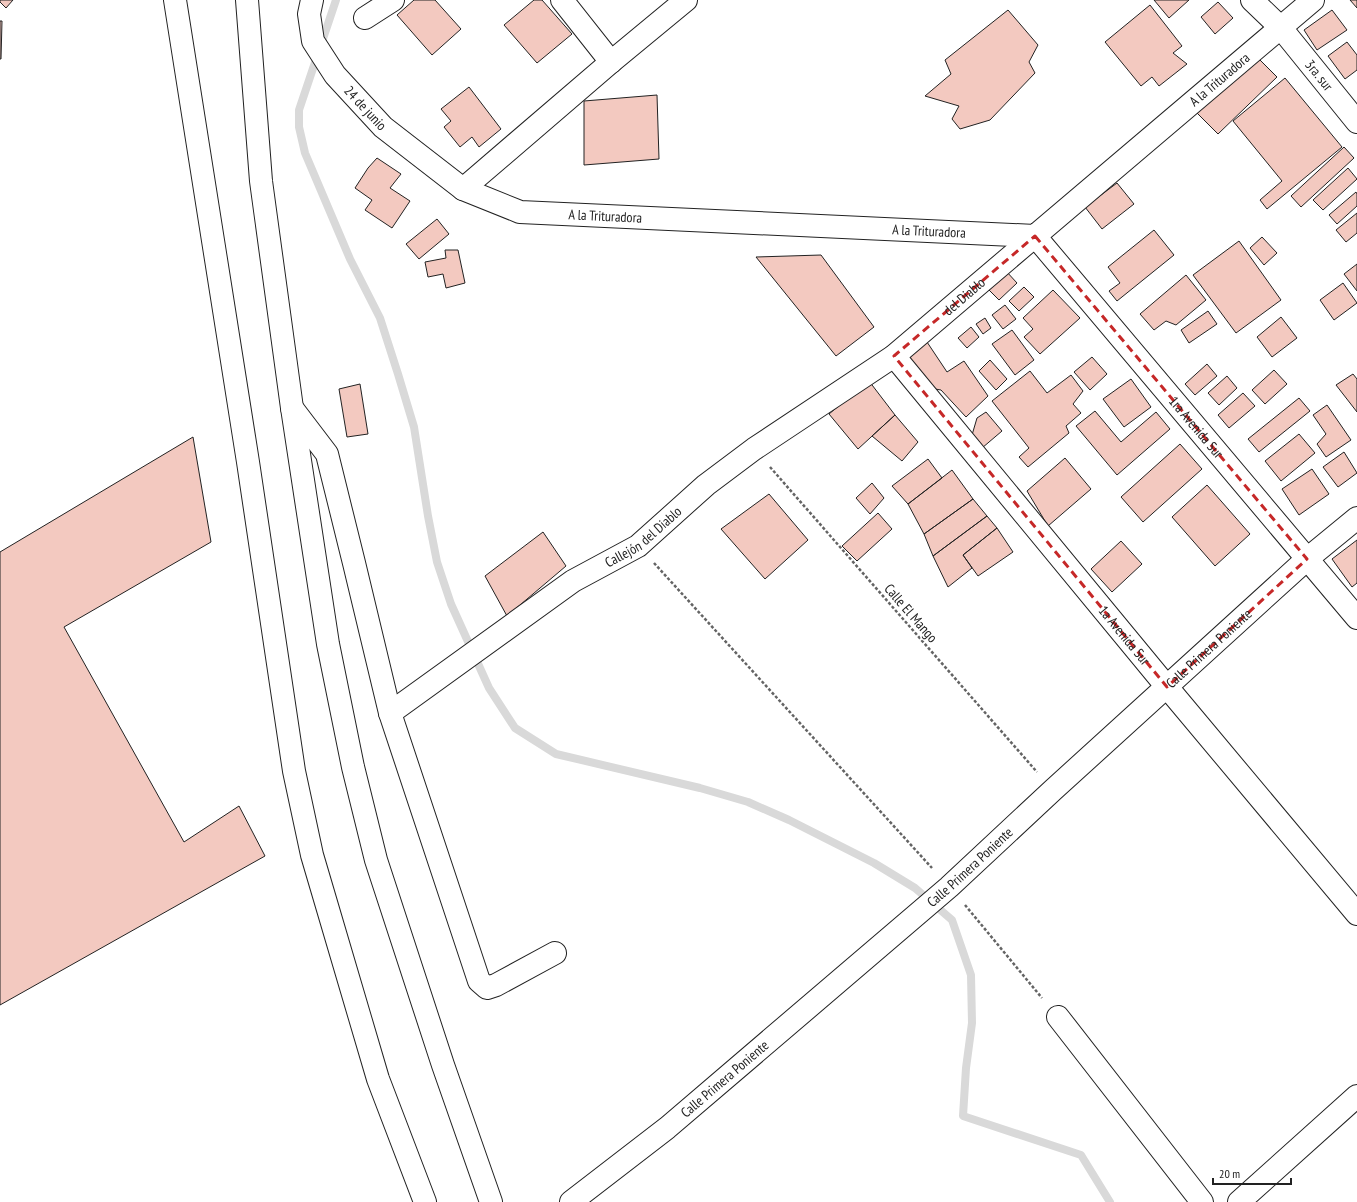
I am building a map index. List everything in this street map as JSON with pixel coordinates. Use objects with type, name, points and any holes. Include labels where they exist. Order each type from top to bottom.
[{"type":"street","points":[[175,0],[247,454],[294,772],[312,855],[378,1079],[424,1202]]},
{"type":"street","points":[[247,0],[261,181],[292,408],[328,644],[353,767],[376,860],[443,1065],[491,1202]]},
{"type":"street","name":"24 de junio","points":[[312,0],[309,14],[313,41],[335,75],[383,127],[463,189]]},
{"type":"street","points":[[365,18],[393,0]]},
{"type":"street","points":[[562,0],[611,62]]},
{"type":"street","points":[[463,189],[686,0]]},
{"type":"street","name":"3ra. sur","points":[[1252,0],[1282,28],[1357,122]]},
{"type":"street","name":"A la Trituradora","points":[[463,189],[520,212],[1035,236],[1282,28],[1313,0]]},
{"type":"street","name":"del Diablo","points":[[894,356],[1035,236]]},
{"type":"street","name":"1ra Avenida Sur","points":[[1035,236],[1357,618]]},
{"type":"street","name":"Callejón del Diablo","points":[[390,713],[574,581],[638,546],[706,485],[754,449],[894,356]]},
{"type":"street","name":"1a Avenida Sur","points":[[894,356],[1167,687],[1357,914]]},
{"type":"street","points":[[292,408],[326,454],[390,713],[479,981],[487,988],[496,985],[555,953]]},
{"type":"street","name":"Calle Primera Poniente","points":[[571,1202],[667,1128],[949,887],[1053,790],[1307,559],[1357,518]]},
{"type":"street","points":[[1058,1017],[1202,1202]]},
{"type":"street","points":[[1240,1202],[1357,1096]]},
{"type":"path","name":"Calle El Mango","points":[[754,449],[1053,790]]},
{"type":"path","points":[[638,546],[949,887],[1058,1017]]},
{"type":"highlighted area","points":[[1035,236],[1307,559],[1167,687],[894,356]]},
{"type":"building","points":[[0,0],[13,0],[6,8]]},
{"type":"building","points":[[414,0],[435,0],[461,29],[432,55],[397,15]]},
{"type":"building","points":[[534,0],[542,0],[572,34],[537,63],[504,25]]},
{"type":"building","points":[[1154,0],[1189,0],[1169,18]]},
{"type":"building","points":[[1350,0],[1357,0],[1357,8]]},
{"type":"building","points":[[1218,2],[1233,18],[1215,34],[1201,17]]},
{"type":"building","points":[[1150,5],[1182,46],[1173,53],[1187,64],[1159,86],[1152,77],[1141,86],[1105,42]]},
{"type":"building","points":[[1008,10],[1038,45],[1029,62],[1035,73],[990,120],[960,129],[952,119],[959,106],[925,96],[951,74],[945,60]]},
{"type":"building","points":[[1332,10],[1347,30],[1317,50],[1304,30]]},
{"type":"building","points":[[0,21],[2,21],[1,59],[0,59]]},
{"type":"building","points":[[1347,42],[1357,55],[1357,70],[1345,79],[1328,56]]},
{"type":"building","points":[[1256,56],[1277,77],[1218,134],[1197,113]]},
{"type":"building","points":[[1285,78],[1342,147],[1267,209],[1260,200],[1282,181],[1233,121]]},
{"type":"building","points":[[469,87],[501,129],[479,147],[472,137],[460,147],[444,127],[451,121],[441,109]]},
{"type":"building","points":[[657,95],[659,159],[584,165],[584,101]]},
{"type":"building","points":[[1344,147],[1354,158],[1301,207],[1291,196]]},
{"type":"building","points":[[377,158],[401,174],[390,188],[410,201],[392,228],[365,210],[372,200],[355,188],[368,168]]},
{"type":"building","points":[[1348,168],[1357,179],[1323,210],[1313,200]]},
{"type":"building","points":[[1117,183],[1134,204],[1102,229],[1085,207]]},
{"type":"building","points":[[1356,192],[1357,206],[1337,224],[1329,215]]},
{"type":"building","points":[[1357,213],[1357,233],[1346,242],[1336,230]]},
{"type":"building","points":[[437,219],[449,234],[419,259],[406,244]]},
{"type":"building","points":[[1154,230],[1174,255],[1117,301],[1109,291],[1120,283],[1108,267]]},
{"type":"building","points":[[1262,237],[1277,253],[1264,265],[1250,248]]},
{"type":"building","points":[[1239,241],[1281,300],[1236,333],[1193,275]]},
{"type":"building","points":[[445,250],[458,250],[465,283],[446,288],[443,274],[428,277],[425,262],[446,258]]},
{"type":"building","points":[[821,255],[874,327],[836,356],[756,257]]},
{"type":"building","points":[[1357,264],[1357,291],[1344,274]]},
{"type":"building","points":[[1006,271],[1017,283],[999,300],[988,289]]},
{"type":"building","points":[[1186,275],[1206,300],[1176,325],[1166,321],[1154,330],[1140,314]]},
{"type":"building","points":[[1343,283],[1357,303],[1334,320],[1320,300]]},
{"type":"building","points":[[1024,287],[1034,297],[1019,311],[1009,301]]},
{"type":"building","points":[[1053,290],[1080,318],[1040,354],[1024,337],[1033,329],[1023,318]]},
{"type":"building","points":[[1005,305],[1016,319],[1003,329],[992,315]]},
{"type":"building","points":[[1208,311],[1217,324],[1189,343],[1181,330]]},
{"type":"building","points":[[1281,317],[1297,338],[1272,357],[1257,337]]},
{"type":"building","points":[[985,318],[991,328],[983,334],[976,324]]},
{"type":"building","points":[[971,327],[979,337],[967,348],[958,338]]},
{"type":"building","points":[[1012,330],[1034,360],[1015,375],[992,344]]},
{"type":"building","points":[[925,339],[947,372],[964,361],[988,396],[966,417],[941,390],[929,388],[905,352]]},
{"type":"building","points":[[1092,357],[1107,374],[1090,390],[1074,372]]},
{"type":"building","points":[[990,360],[1007,379],[996,390],[979,371]]},
{"type":"building","points":[[1207,364],[1217,376],[1195,395],[1185,384]]},
{"type":"building","points":[[1274,370],[1287,384],[1265,404],[1252,390]]},
{"type":"building","points":[[1030,371],[1047,393],[1071,375],[1083,391],[1073,404],[1081,413],[1066,426],[1069,433],[1028,467],[1019,457],[1029,448],[992,401]]},
{"type":"building","points":[[1353,374],[1357,379],[1357,412],[1336,385]]},
{"type":"building","points":[[1227,376],[1237,388],[1219,405],[1208,393]]},
{"type":"building","points":[[1131,379],[1151,407],[1124,427],[1103,399]]},
{"type":"building","points":[[869,381],[895,415],[858,449],[829,414]]},
{"type":"building","points":[[360,384],[368,434],[347,437],[339,389]]},
{"type":"building","points":[[1243,393],[1255,406],[1229,428],[1218,415]]},
{"type":"building","points":[[1299,398],[1310,411],[1259,452],[1248,439]]},
{"type":"building","points":[[1327,405],[1351,440],[1326,457],[1317,444],[1326,434],[1313,415]]},
{"type":"building","points":[[1095,411],[1121,442],[1156,412],[1170,429],[1117,475],[1076,426]]},
{"type":"building","points":[[986,412],[1002,431],[982,448],[972,435],[977,418]]},
{"type":"building","points":[[895,415],[918,442],[902,461],[872,436]]},
{"type":"building","points":[[1299,434],[1315,453],[1281,481],[1265,461]]},
{"type":"building","points":[[193,437],[211,542],[64,627],[184,842],[239,806],[265,856],[0,1005],[0,552]]},
{"type":"building","points":[[1180,444],[1202,469],[1143,522],[1121,497]]},
{"type":"building","points":[[1344,452],[1357,473],[1338,487],[1323,467]]},
{"type":"building","points":[[1065,458],[1091,489],[1048,526],[1027,491]]},
{"type":"building","points":[[928,459],[942,478],[908,504],[892,486]]},
{"type":"building","points":[[1312,469],[1329,494],[1299,515],[1282,489]]},
{"type":"building","points":[[952,470],[973,499],[924,534],[908,504]]},
{"type":"building","points":[[872,483],[884,498],[870,514],[856,498]]},
{"type":"building","points":[[1207,485],[1250,534],[1215,566],[1172,517]]},
{"type":"building","points":[[769,494],[808,540],[765,579],[721,529]]},
{"type":"building","points":[[973,499],[987,516],[933,556],[924,534]]},
{"type":"building","points":[[878,513],[892,529],[857,561],[842,546]]},
{"type":"building","points":[[987,516],[997,528],[963,555],[972,568],[948,587],[933,556]]},
{"type":"building","points":[[997,528],[1013,552],[978,576],[963,555]]},
{"type":"building","points":[[543,532],[566,566],[507,616],[485,576]]},
{"type":"building","points":[[1357,540],[1357,583],[1352,587],[1332,559]]},
{"type":"building","points":[[1121,541],[1142,564],[1112,592],[1091,569]]},
{"type":"waterway","points":[[336,0],[299,110],[299,127],[305,153],[350,259],[380,318],[414,427],[437,562],[451,604],[489,688],[515,728],[556,754],[700,788],[748,802],[789,820],[874,863],[915,888],[952,920],[971,975],[972,1023],[966,1068],[963,1116],[1081,1155],[1110,1202]]}]
